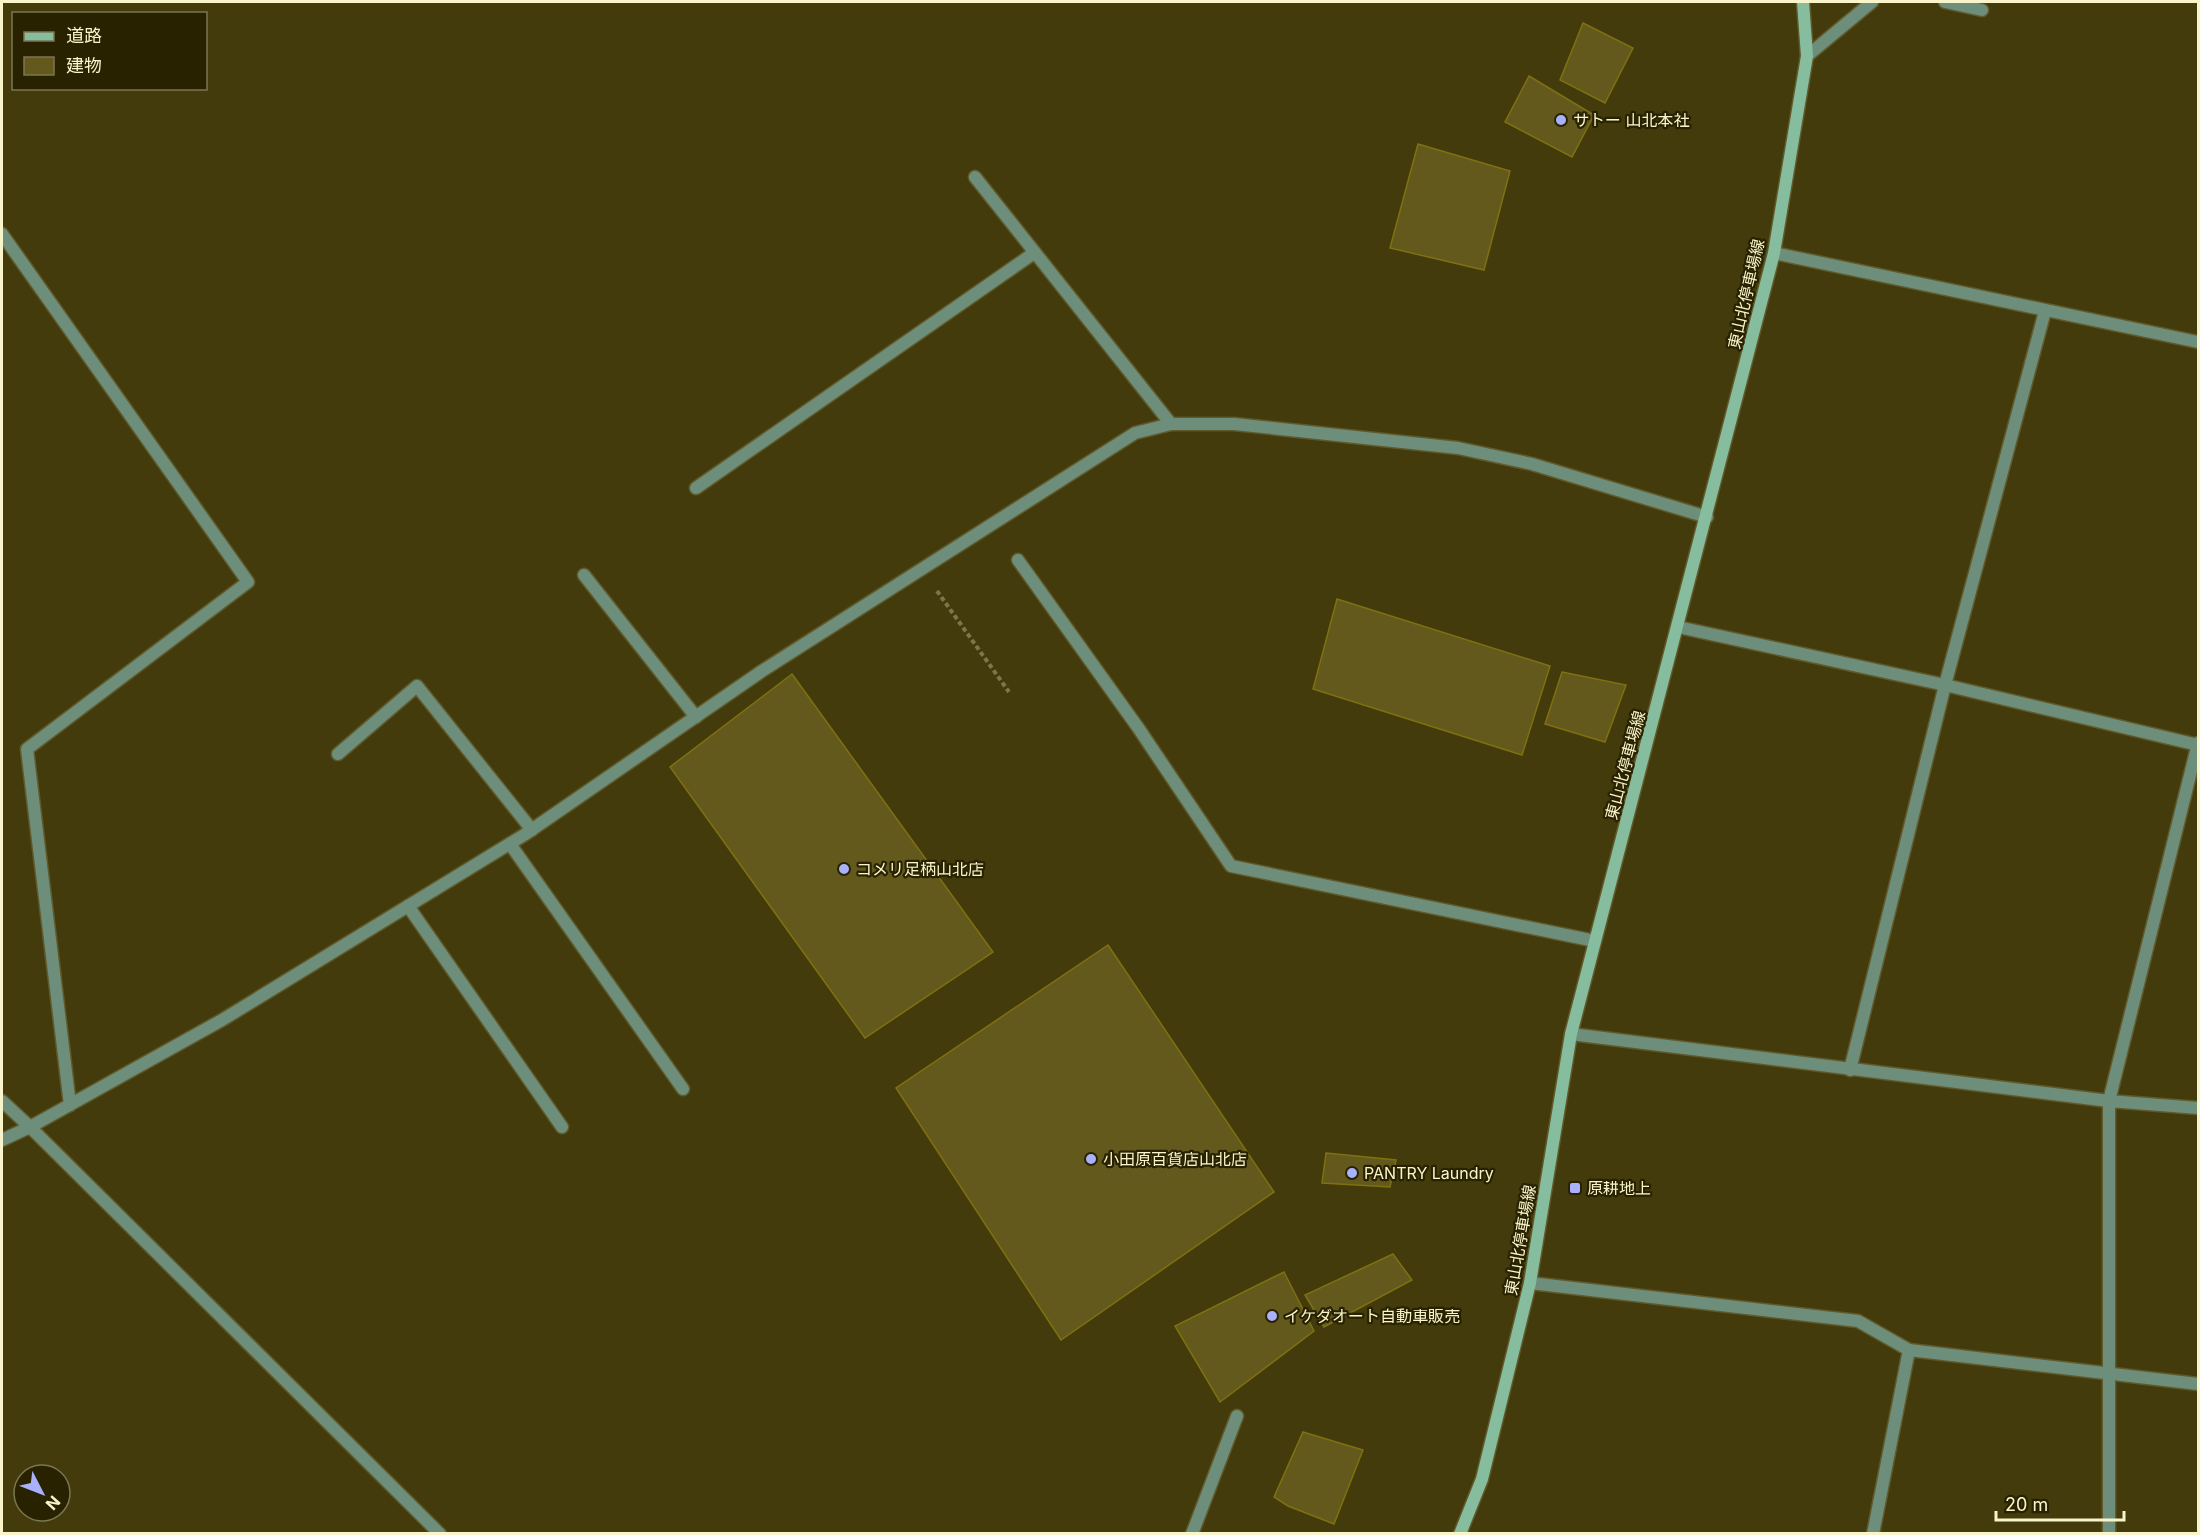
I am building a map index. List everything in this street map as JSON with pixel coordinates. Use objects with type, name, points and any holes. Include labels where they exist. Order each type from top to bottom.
[{"type":"main road","name":"東山北停車場線","points":[[1460,1533],[1482,1479],[1530,1283],[1570,1034],[1707,517],[1774,253],[1807,57],[1803,2]]},
{"type":"street","points":[[1807,57],[1872,2]]},
{"type":"street","points":[[1945,2],[1982,10]]},
{"type":"street","points":[[975,177],[1171,424]]},
{"type":"street","points":[[2,234],[248,582],[27,749],[70,1105]]},
{"type":"street","points":[[696,488],[1034,252]]},
{"type":"street","points":[[1774,253],[2199,342]]},
{"type":"street","points":[[1850,1070],[1945,685],[2045,311]]},
{"type":"street","points":[[2,1140],[30,1127],[222,1020],[510,844],[696,717],[921,569],[1135,433],[1171,424],[1234,424],[1458,448],[1532,464],[1707,517]]},
{"type":"street","points":[[1018,560],[1139,729],[1231,866],[1595,941]]},
{"type":"street","points":[[584,575],[696,717]]},
{"type":"street","points":[[1678,627],[1945,685],[2198,744],[2109,1101],[2109,1533]]},
{"type":"street","points":[[338,754],[417,686],[532,830]]},
{"type":"street","points":[[510,844],[682,1089]]},
{"type":"street","points":[[408,906],[562,1127]]},
{"type":"street","points":[[1570,1034],[2109,1101],[2199,1108]]},
{"type":"street","points":[[2,1101],[440,1533]]},
{"type":"street","points":[[1530,1283],[1858,1321],[1909,1350],[2199,1384]]},
{"type":"street","points":[[1873,1533],[1909,1350]]},
{"type":"street","points":[[1192,1533],[1237,1416]]},
{"type":"path","points":[[921,569],[1009,692]]},
{"type":"building","points":[[1583,23],[1633,48],[1605,103],[1560,80]]},
{"type":"building","points":[[1529,76],[1594,115],[1572,157],[1505,122]]},
{"type":"building","points":[[1418,144],[1510,171],[1484,270],[1390,248]]},
{"type":"building","points":[[1337,599],[1550,666],[1522,755],[1313,689]]},
{"type":"building","points":[[1562,672],[1626,685],[1605,742],[1545,724]]},
{"type":"building","points":[[792,674],[993,952],[865,1038],[670,767]]},
{"type":"building","points":[[1108,945],[1274,1192],[1061,1340],[896,1088]]},
{"type":"building","points":[[1326,1153],[1396,1160],[1390,1187],[1322,1183]]},
{"type":"building","points":[[1393,1254],[1412,1280],[1324,1327],[1305,1295]]},
{"type":"building","points":[[1284,1272],[1314,1331],[1220,1402],[1175,1326]]},
{"type":"building","points":[[1303,1432],[1363,1450],[1334,1524],[1288,1506],[1274,1497]]},
{"type":"place","name":"サトー 山北本社","points":[[1561,120]]},
{"type":"place","name":"コメリ足柄山北店","points":[[844,869]]},
{"type":"place","name":"小田原百貨店山北店","points":[[1091,1159]]},
{"type":"place","name":"PANTRY Laundry","points":[[1352,1173]]},
{"type":"place","name":"原耕地上","points":[[1575,1188]]},
{"type":"place","name":"イケダオート自動車販売","points":[[1272,1316]]}]
